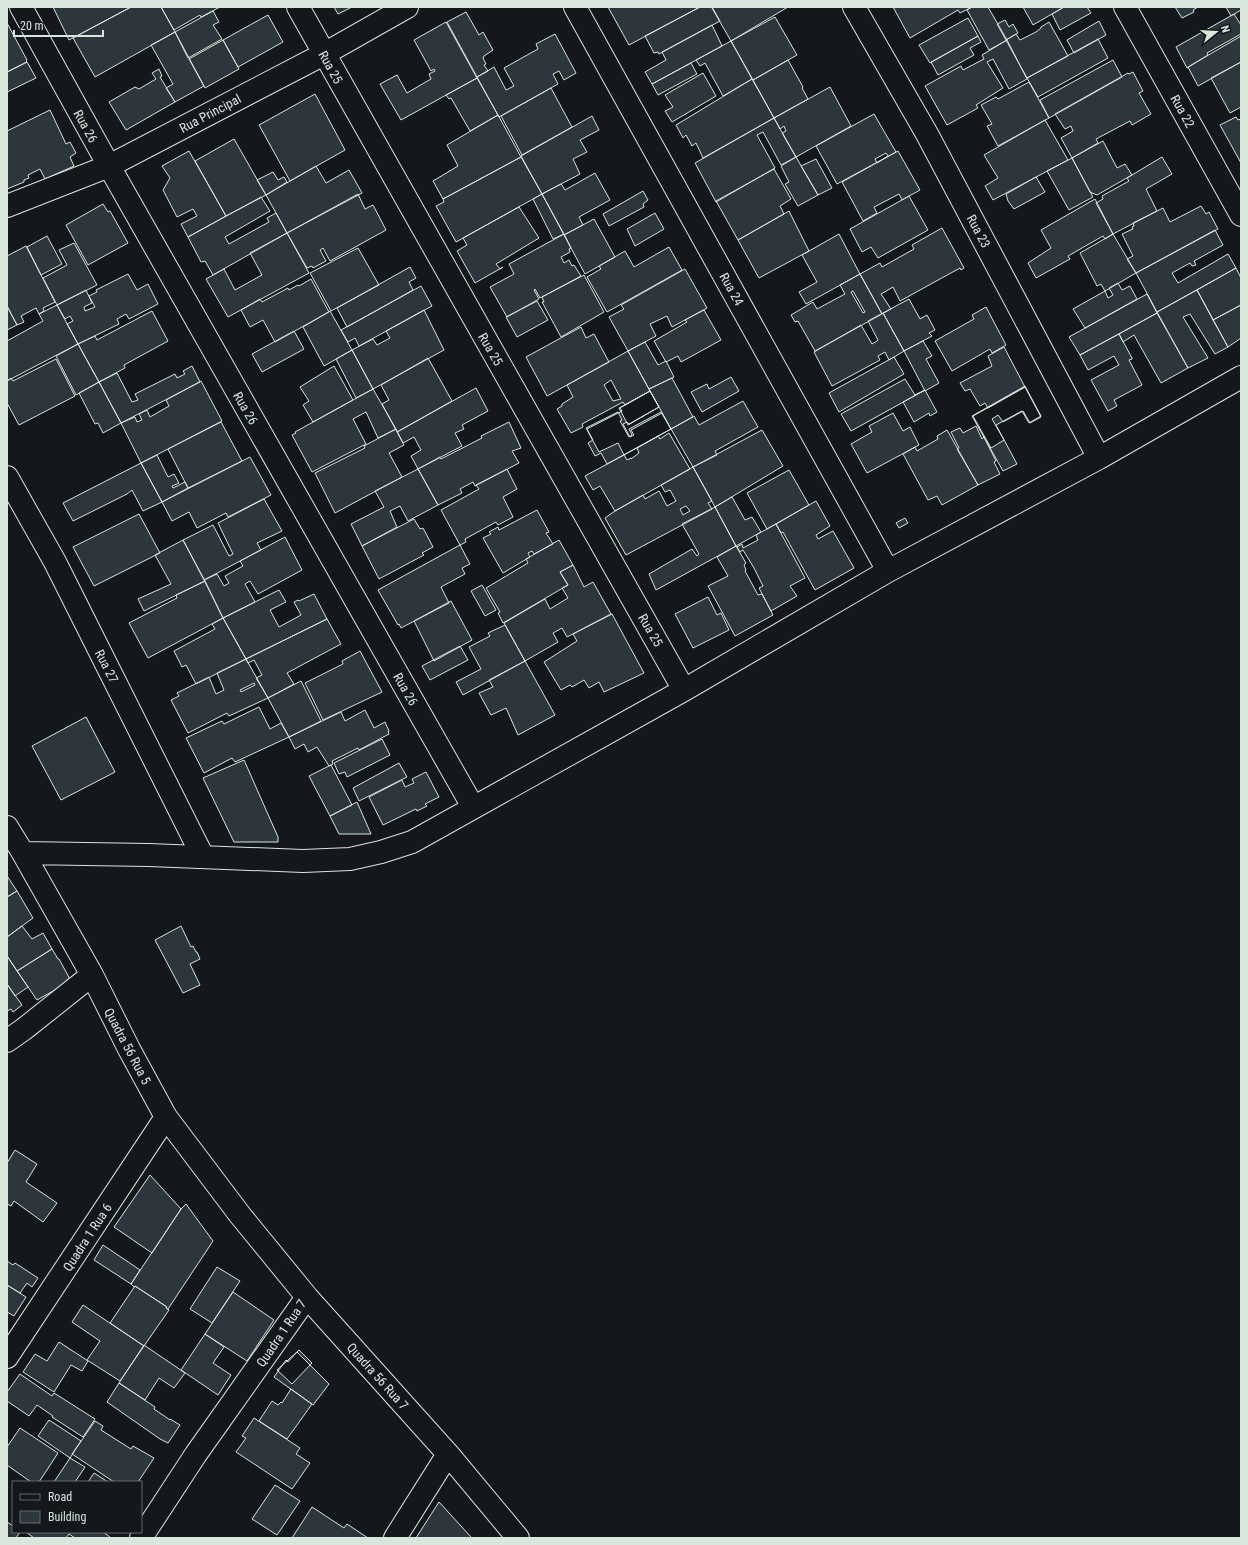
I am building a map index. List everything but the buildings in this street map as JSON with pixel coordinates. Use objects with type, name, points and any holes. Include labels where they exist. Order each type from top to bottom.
[{"type":"street","name":"Rua 26","points":[[21,7],[109,166],[473,807]]},
{"type":"street","name":"Rua 25","points":[[298,7],[684,690]]},
{"type":"street","name":"Rua Principal","points":[[7,206],[109,166],[324,54],[407,7]]},
{"type":"street","name":"Rua 24","points":[[575,7],[888,571]]},
{"type":"street","name":"Rua 23","points":[[854,7],[927,134],[1099,458]]},
{"type":"street","name":"Rua 22","points":[[1125,7],[1241,215]]},
{"type":"street","points":[[24,853],[149,855],[304,861],[350,859],[381,852],[412,842],[684,690],[888,571],[1099,458],[1241,377]]},
{"type":"street","name":"Rua 27","points":[[7,477],[55,562],[203,857]]},
{"type":"street","name":"Quadra 56 Rua 5","points":[[7,827],[24,853],[92,975],[129,1049],[166,1117]]},
{"type":"street","points":[[7,1041],[92,975]]},
{"type":"street","name":"Quadra 1 Rua 7","points":[[141,1538],[196,1454],[307,1297],[240,1215],[166,1117]]},
{"type":"street","name":"Quadra 1 Rua 6","points":[[7,1357],[166,1117]]},
{"type":"street","name":"Quadra 56 Rua 7","points":[[307,1297],[448,1454],[518,1538]]},
{"type":"street","points":[[395,1538],[448,1454]]}]
